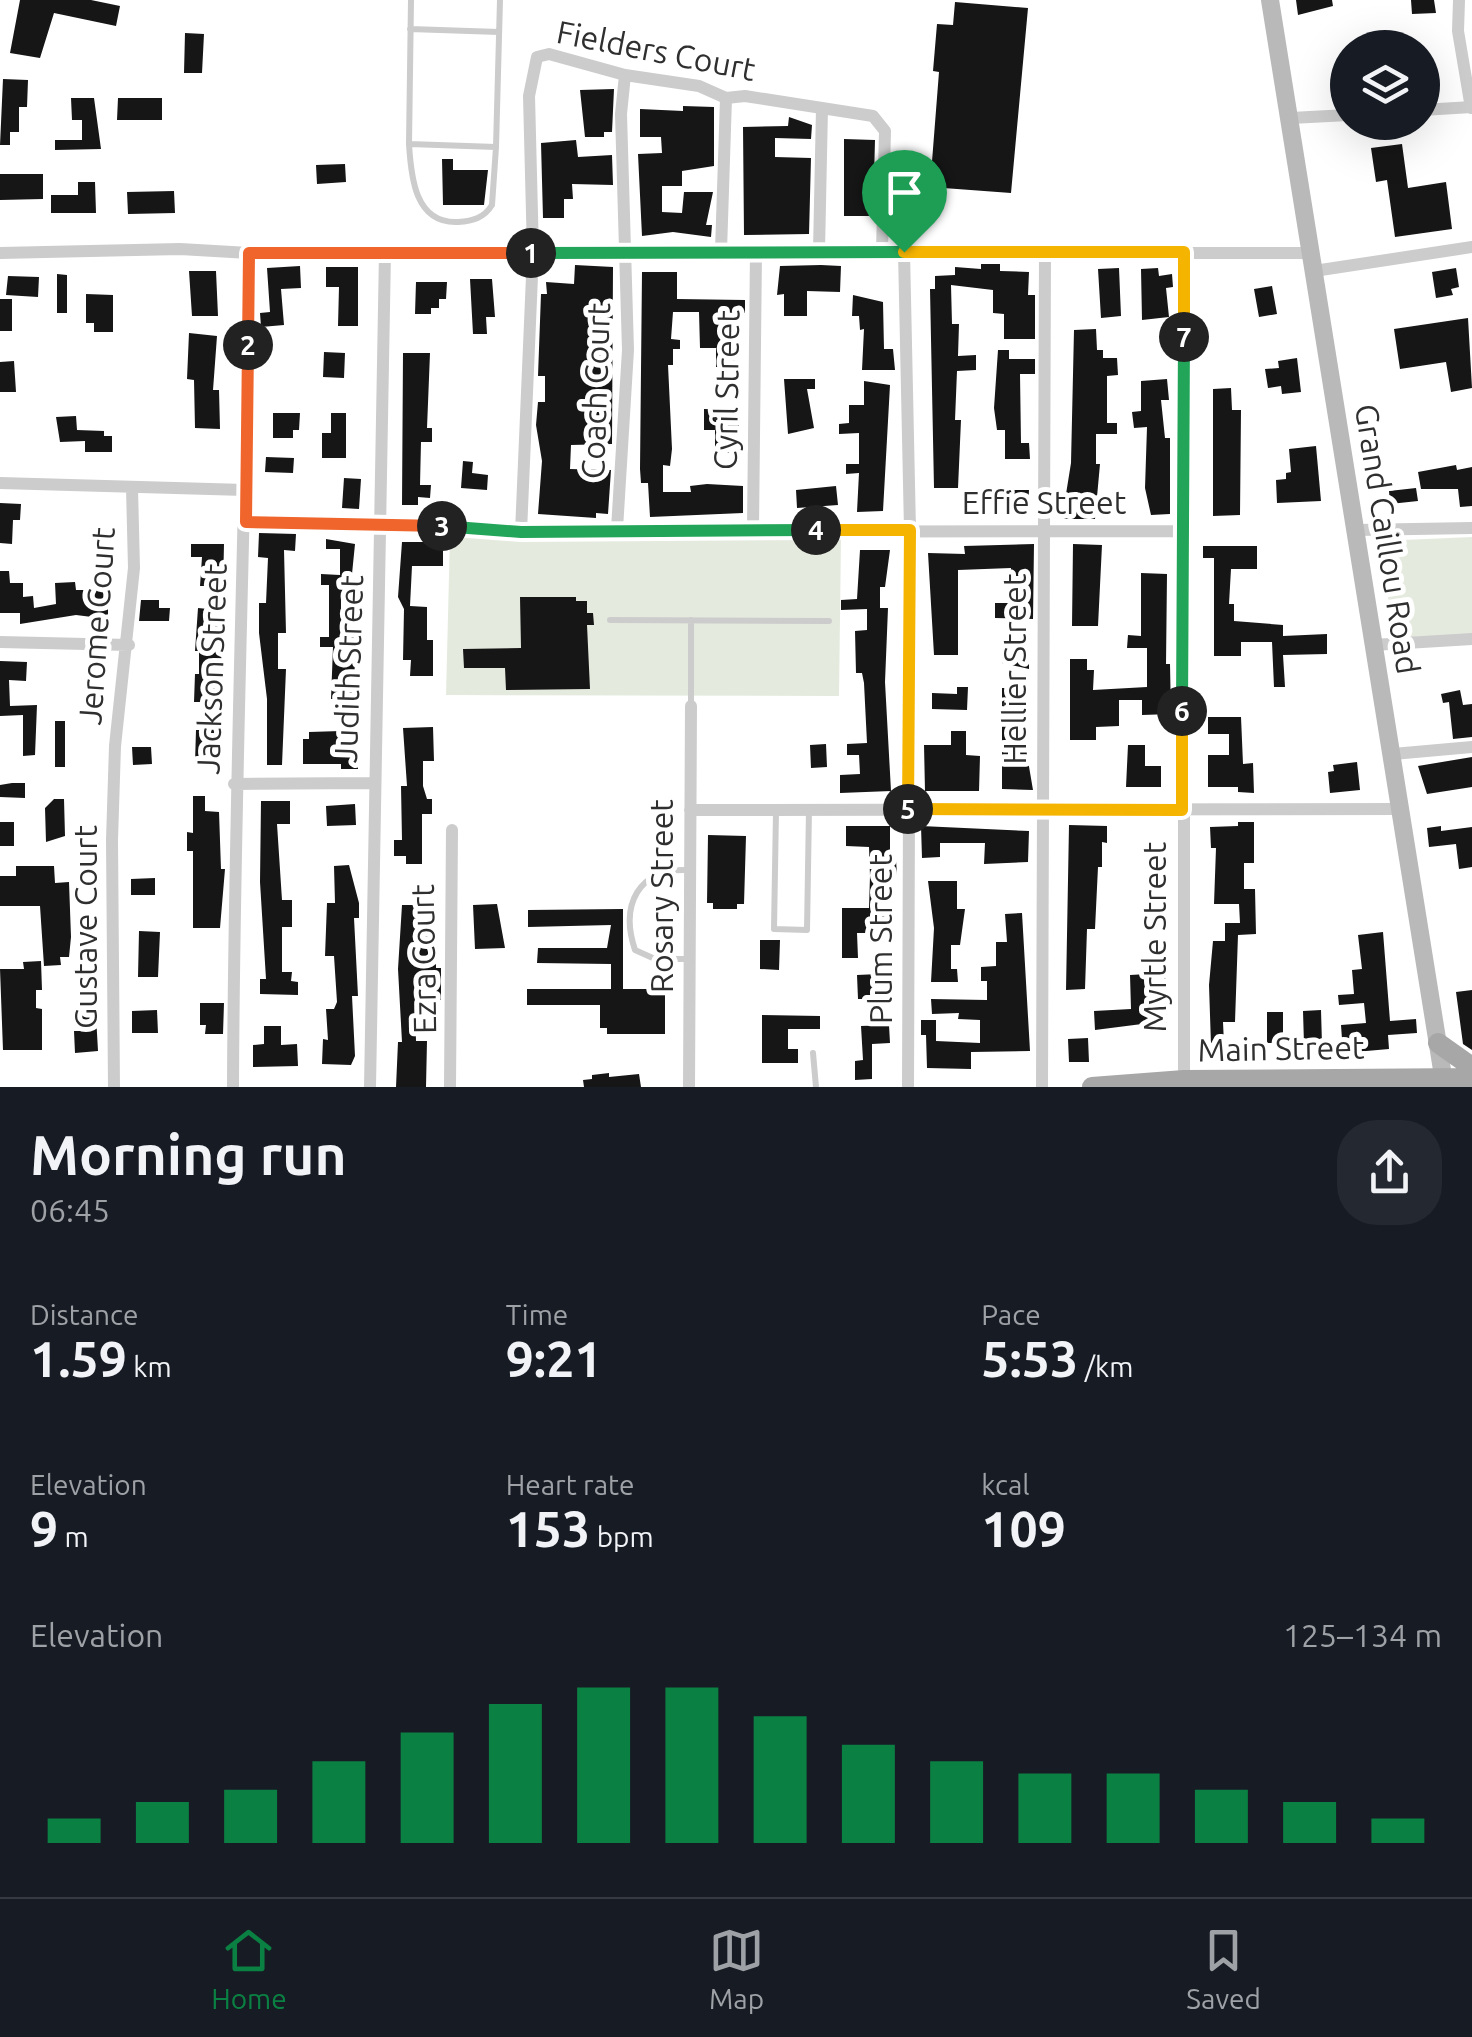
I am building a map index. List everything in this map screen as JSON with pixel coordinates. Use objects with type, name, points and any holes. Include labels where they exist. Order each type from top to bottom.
[{"type":"main road","name":"Grand Caillou Road","points":[[1270,0],[1443,1082]]},
{"type":"main road","points":[[1438,1044],[1472,1067]]},
{"type":"main road","name":"Main Street","points":[[1092,1087],[1184,1080],[1443,1082],[1472,1078]]},
{"type":"street","points":[[1440,109],[1471,108],[1458,31],[1459,0]]},
{"type":"street","name":"Fielders Court","points":[[521,532],[534,253],[529,96],[537,57],[550,54],[625,76],[699,86],[726,98],[745,96],[880,120],[885,131],[882,252]]},
{"type":"street","name":"Coach Court","points":[[617,528],[628,350],[621,114],[625,76]]},
{"type":"street","points":[[721,250],[726,98]]},
{"type":"street","points":[[819,251],[822,108]]},
{"type":"street","points":[[1291,118],[1330,116]]},
{"type":"street","points":[[0,253],[180,248],[249,253],[1184,252],[1312,262],[1470,247],[1472,266]]},
{"type":"street","name":"Cyril Street","points":[[753,529],[756,251]]},
{"type":"street","name":"Judith Street","points":[[370,1087],[372,784],[382,525],[384,252]]},
{"type":"street","name":"Plum Street","points":[[904,252],[910,530],[908,1087]]},
{"type":"street","name":"Hellier Street","points":[[1042,1087],[1045,252]]},
{"type":"street","name":"Myrtle Street","points":[[1184,252],[1184,1080]]},
{"type":"street","name":"Jackson Street","points":[[233,1087],[234,784],[246,522],[249,253]]},
{"type":"street","points":[[0,483],[246,490]]},
{"type":"street","name":"Jerome Court","points":[[114,768],[134,568],[132,488]]},
{"type":"street","name":"Effie Street","points":[[246,522],[521,532],[617,528],[1183,531]]},
{"type":"street","points":[[1356,530],[1472,528]]},
{"type":"street","points":[[1373,645],[1472,639]]},
{"type":"street","points":[[0,642],[129,645]]},
{"type":"street","name":"Rosary Street","points":[[688,1087],[691,706]]},
{"type":"street","points":[[1393,754],[1472,747]]},
{"type":"street","name":"Gustave Court","points":[[114,768],[114,1087]]},
{"type":"street","points":[[234,784],[372,784]]},
{"type":"street","points":[[690,810],[1402,809]]},
{"type":"street","name":"Ezra Court","points":[[450,1087],[452,830]]},
{"type":"lane","points":[[411,0],[409,144],[413,180],[423,207],[432,217],[453,222],[476,219],[492,205],[500,0]]},
{"type":"lane","points":[[410,29],[499,32]]},
{"type":"lane","points":[[409,144],[496,147]]},
{"type":"lane","points":[[610,620],[829,621]]},
{"type":"lane","points":[[691,620],[691,706]]},
{"type":"lane","points":[[776,809],[774,929],[807,930],[809,809]]},
{"type":"lane","points":[[690,870],[671,869],[643,881],[634,890],[630,907],[635,950],[655,960],[690,958]]},
{"type":"lane","points":[[813,1053],[816,1087]]},
{"type":"shaded area","points":[[450,536],[515,541],[841,538],[839,696],[446,695]]},
{"type":"shaded area","points":[[1472,537],[1472,634],[1394,638],[1380,541]]},
{"type":"building","points":[[20,0],[91,0],[120,6],[116,26],[54,13],[40,58],[10,53]]},
{"type":"building","points":[[1296,0],[1332,0],[1333,6],[1298,15]]},
{"type":"building","points":[[1411,0],[1434,0],[1436,13],[1412,14]]},
{"type":"building","points":[[955,2],[1028,8],[1011,193],[930,187],[939,72],[933,71],[937,24],[953,25]]},
{"type":"building","points":[[185,33],[204,34],[202,73],[184,73]]},
{"type":"building","points":[[3,79],[28,80],[27,107],[19,107],[19,132],[10,132],[10,145],[0,145]]},
{"type":"building","points":[[614,89],[612,132],[604,132],[604,137],[585,137],[580,90]]},
{"type":"building","points":[[71,98],[94,98],[101,149],[55,150],[55,140],[82,140],[82,120],[72,120]]},
{"type":"building","points":[[118,98],[162,98],[162,120],[117,120]]},
{"type":"building","points":[[683,106],[714,107],[714,166],[682,171],[682,186],[662,186],[662,212],[682,213],[684,192],[713,192],[706,225],[712,225],[711,237],[673,232],[642,236],[638,154],[662,153],[661,137],[640,137],[640,109],[683,111]]},
{"type":"building","points":[[789,117],[812,125],[811,139],[775,138],[775,157],[811,158],[809,234],[744,235],[743,127],[788,126]]},
{"type":"building","points":[[844,139],[875,140],[873,216],[844,216]]},
{"type":"building","points":[[576,140],[578,157],[612,155],[613,185],[572,184],[573,199],[564,199],[564,218],[543,218],[541,143]]},
{"type":"building","points":[[1402,144],[1408,188],[1446,182],[1452,229],[1395,237],[1387,180],[1376,182],[1371,148]]},
{"type":"building","points":[[442,159],[453,159],[453,170],[488,170],[484,205],[443,205]]},
{"type":"building","points":[[345,164],[346,182],[317,184],[316,165]]},
{"type":"building","points":[[0,174],[43,174],[43,199],[0,200]]},
{"type":"building","points":[[78,182],[95,182],[96,213],[51,213],[51,195],[78,195]]},
{"type":"building","points":[[174,191],[175,213],[128,214],[127,192]]},
{"type":"building","points":[[981,264],[1000,264],[1000,271],[1029,272],[1028,295],[1035,295],[1035,339],[1004,339],[1004,314],[993,313],[993,290],[951,285],[952,324],[959,324],[958,356],[976,355],[976,370],[957,371],[955,420],[961,420],[958,488],[934,488],[930,289],[935,289],[935,276],[955,275],[955,267],[981,269]]},
{"type":"building","points":[[575,265],[613,267],[612,444],[571,445],[570,469],[611,470],[608,514],[596,513],[596,518],[538,514],[542,461],[536,425],[538,402],[545,402],[545,376],[538,376],[541,294],[547,294],[546,282],[574,284]]},
{"type":"building","points":[[300,266],[301,288],[281,289],[284,325],[261,327],[260,313],[270,312],[267,268]]},
{"type":"building","points":[[780,266],[841,266],[840,292],[807,291],[807,316],[784,316],[784,294],[777,295]]},
{"type":"building","points":[[326,267],[358,267],[358,326],[338,326],[339,287],[326,287]]},
{"type":"building","points":[[1119,268],[1121,316],[1101,318],[1098,269]]},
{"type":"building","points":[[1158,268],[1159,276],[1172,274],[1173,287],[1166,288],[1169,317],[1142,320],[1141,269]]},
{"type":"building","points":[[1456,268],[1459,287],[1451,289],[1453,295],[1436,298],[1432,272]]},
{"type":"building","points":[[189,271],[216,271],[218,316],[192,316]]},
{"type":"building","points":[[642,272],[677,272],[677,299],[745,300],[745,313],[733,314],[735,367],[716,367],[716,348],[700,348],[699,312],[673,312],[671,339],[680,340],[680,349],[673,349],[673,365],[668,365],[672,449],[670,466],[663,465],[663,492],[691,492],[690,486],[707,484],[743,486],[743,513],[650,517],[648,483],[641,483],[640,469]]},
{"type":"building","points":[[57,274],[67,275],[67,313],[57,313]]},
{"type":"building","points":[[8,276],[39,277],[38,297],[6,295]]},
{"type":"building","points":[[470,279],[492,279],[495,317],[486,317],[487,334],[473,334]]},
{"type":"building","points":[[416,282],[447,282],[446,299],[439,299],[439,308],[431,308],[431,314],[415,314]]},
{"type":"building","points":[[1272,286],[1277,314],[1259,317],[1254,289]]},
{"type":"building","points":[[86,294],[113,295],[113,332],[94,332],[94,323],[86,323]]},
{"type":"building","points":[[853,295],[883,302],[884,349],[893,349],[895,370],[862,370],[864,329],[860,330],[859,316],[852,316]]},
{"type":"building","points":[[0,299],[12,299],[12,331],[0,331]]},
{"type":"building","points":[[1468,318],[1472,388],[1451,392],[1446,362],[1400,369],[1394,329]]},
{"type":"building","points":[[1096,329],[1097,350],[1103,350],[1103,358],[1117,358],[1118,375],[1107,376],[1107,423],[1117,423],[1117,434],[1096,434],[1096,464],[1100,464],[1095,519],[1062,519],[1071,463],[1074,330]]},
{"type":"building","points":[[189,333],[217,336],[213,390],[219,390],[220,429],[195,428],[194,380],[187,379]]},
{"type":"building","points":[[998,350],[1009,350],[1009,359],[1035,359],[1035,374],[1020,374],[1021,443],[1029,443],[1030,459],[1005,459],[1005,430],[997,430],[994,408]]},
{"type":"building","points":[[324,352],[345,353],[344,378],[323,377]]},
{"type":"building","points":[[403,353],[430,353],[427,428],[432,428],[432,442],[421,442],[420,485],[431,485],[430,498],[418,497],[418,505],[402,505]]},
{"type":"building","points":[[1297,358],[1301,392],[1282,394],[1281,386],[1268,388],[1265,369],[1279,368],[1278,361]]},
{"type":"building","points":[[14,361],[16,392],[0,392],[0,362]]},
{"type":"building","points":[[784,379],[815,379],[815,389],[807,389],[814,428],[788,434]]},
{"type":"building","points":[[1167,379],[1169,400],[1161,400],[1165,438],[1170,438],[1170,514],[1151,515],[1145,488],[1147,427],[1134,428],[1132,412],[1141,411],[1141,381]]},
{"type":"building","points":[[864,381],[890,385],[883,511],[857,512],[859,473],[846,474],[846,464],[859,464],[859,433],[839,434],[839,424],[849,423],[849,405],[864,405]]},
{"type":"building","points":[[1231,388],[1232,410],[1241,410],[1240,515],[1213,516],[1213,389]]},
{"type":"building","points":[[704,409],[740,410],[737,453],[715,453],[715,430],[704,430]]},
{"type":"building","points":[[273,413],[300,413],[299,430],[293,430],[293,438],[273,438]]},
{"type":"building","points":[[331,413],[346,413],[346,458],[322,458],[322,433],[331,433]]},
{"type":"building","points":[[76,416],[77,430],[104,431],[104,436],[112,436],[112,452],[85,452],[85,441],[60,442],[56,417]]},
{"type":"building","points":[[1316,446],[1321,501],[1277,503],[1276,480],[1286,479],[1286,473],[1291,472],[1289,449]]},
{"type":"building","points":[[266,457],[294,458],[293,473],[265,472]]},
{"type":"building","points":[[463,461],[473,462],[472,473],[488,475],[487,490],[461,488]]},
{"type":"building","points":[[1456,465],[1457,470],[1472,467],[1472,506],[1460,507],[1458,489],[1421,489],[1418,472]]},
{"type":"building","points":[[344,478],[361,479],[359,509],[342,508]]},
{"type":"building","points":[[836,486],[838,505],[797,508],[796,490]]},
{"type":"building","points":[[1416,488],[1418,501],[1390,504],[1389,491]]},
{"type":"building","points":[[981,490],[1029,490],[1028,508],[996,507],[996,515],[981,515]]},
{"type":"building","points":[[0,503],[21,504],[20,520],[13,520],[12,544],[0,543]]},
{"type":"building","points":[[259,533],[296,534],[295,551],[284,550],[286,633],[278,633],[278,669],[286,669],[282,765],[267,765],[267,699],[259,603],[266,603],[268,558],[258,557]]},
{"type":"building","points":[[326,539],[355,544],[350,594],[341,594],[341,614],[354,614],[355,698],[331,699],[333,647],[320,647],[320,637],[329,637],[329,585],[321,585],[321,574],[340,575],[340,549],[326,549]]},
{"type":"building","points":[[402,542],[443,542],[443,566],[412,566],[410,606],[427,607],[427,640],[433,640],[433,676],[410,676],[411,660],[403,660],[404,609],[398,597]]},
{"type":"building","points":[[191,544],[224,544],[219,764],[195,763],[196,730],[203,730],[204,702],[194,702],[195,674],[199,674],[199,651],[195,651],[198,608],[208,609],[209,586],[200,586],[202,557],[191,557]]},
{"type":"building","points":[[1034,544],[1033,619],[995,618],[995,603],[1009,603],[1011,568],[958,570],[958,655],[934,655],[928,553],[965,554],[964,546]]},
{"type":"building","points":[[1073,544],[1102,545],[1098,626],[1072,626]]},
{"type":"building","points":[[1203,546],[1257,546],[1257,569],[1231,569],[1229,604],[1234,604],[1234,621],[1283,625],[1283,636],[1327,634],[1327,654],[1283,655],[1285,687],[1274,687],[1272,642],[1241,642],[1241,656],[1214,656],[1214,558],[1203,558]]},
{"type":"building","points":[[860,550],[890,550],[885,587],[880,587],[880,608],[888,608],[885,682],[891,791],[840,793],[840,775],[860,774],[859,755],[847,755],[847,744],[867,743],[864,683],[862,673],[856,673],[855,631],[867,630],[867,609],[841,610],[841,600],[857,599]]},
{"type":"building","points":[[0,571],[9,571],[10,583],[23,583],[23,597],[33,596],[34,608],[56,604],[55,583],[75,582],[76,590],[108,590],[108,619],[76,615],[20,624],[20,613],[0,613]]},
{"type":"building","points":[[1141,573],[1167,574],[1166,664],[1170,664],[1171,714],[1142,715],[1142,700],[1119,700],[1119,726],[1096,727],[1096,740],[1070,740],[1070,659],[1087,659],[1087,670],[1094,670],[1093,690],[1147,687],[1147,648],[1127,648],[1128,635],[1141,636]]},
{"type":"building","points":[[520,597],[576,597],[576,601],[587,601],[587,613],[593,613],[594,625],[587,625],[590,689],[506,690],[505,668],[464,668],[463,649],[521,648]]},
{"type":"building","points":[[141,600],[159,600],[159,608],[170,608],[169,621],[139,621]]},
{"type":"building","points":[[1003,648],[1029,648],[1029,669],[1002,663]]},
{"type":"building","points":[[0,661],[27,662],[26,681],[9,680],[10,706],[37,705],[35,755],[23,756],[23,715],[0,716]]},
{"type":"building","points":[[957,687],[968,687],[967,710],[932,709],[932,693],[957,694]]},
{"type":"building","points":[[1002,688],[1026,688],[1025,743],[1033,790],[1002,789]]},
{"type":"building","points":[[1460,690],[1463,705],[1472,704],[1472,737],[1453,739],[1449,702],[1443,703],[1441,694]]},
{"type":"building","points":[[1208,717],[1241,717],[1243,764],[1253,763],[1254,793],[1238,792],[1238,787],[1208,787],[1208,755],[1229,755],[1229,734],[1208,734]]},
{"type":"building","points":[[55,721],[65,721],[65,767],[55,767]]},
{"type":"building","points":[[433,727],[434,761],[423,761],[423,786],[427,799],[432,799],[432,814],[422,814],[422,864],[406,864],[406,856],[394,856],[394,840],[402,840],[401,786],[407,786],[403,728]]},
{"type":"building","points":[[341,731],[341,739],[358,740],[358,769],[341,769],[341,764],[303,764],[303,739],[309,739],[309,732]]},
{"type":"building","points":[[951,731],[966,731],[966,755],[980,756],[979,791],[925,791],[924,745],[951,745]]},
{"type":"building","points":[[826,744],[827,767],[811,768],[810,745]]},
{"type":"building","points":[[1128,745],[1145,745],[1145,766],[1161,766],[1161,787],[1126,787]]},
{"type":"building","points":[[132,747],[151,747],[152,764],[133,765]]},
{"type":"building","points":[[1472,757],[1472,787],[1427,794],[1418,766]]},
{"type":"building","points":[[1357,762],[1360,790],[1330,793],[1328,772],[1334,771],[1333,765]]},
{"type":"building","points":[[25,783],[25,798],[0,797],[0,785]]},
{"type":"building","points":[[193,796],[205,796],[205,811],[219,812],[221,869],[225,869],[220,928],[193,928],[193,851],[187,851],[187,832],[193,833]]},
{"type":"building","points":[[54,799],[64,799],[65,836],[46,842],[45,808]]},
{"type":"building","points":[[261,801],[290,801],[290,824],[277,824],[282,900],[292,900],[292,927],[282,927],[282,972],[292,972],[291,981],[298,982],[298,995],[260,994],[260,979],[266,979],[260,882]]},
{"type":"building","points":[[355,804],[356,825],[327,826],[326,806]]},
{"type":"building","points":[[0,822],[14,822],[14,846],[0,846]]},
{"type":"building","points":[[1238,822],[1254,822],[1254,863],[1244,863],[1244,889],[1255,889],[1256,934],[1238,935],[1235,1022],[1223,1022],[1224,1044],[1211,1045],[1209,985],[1213,941],[1225,941],[1225,923],[1240,923],[1239,904],[1214,904],[1216,848],[1211,848],[1210,827],[1238,826]]},
{"type":"building","points":[[1069,825],[1107,826],[1107,843],[1102,842],[1102,867],[1098,867],[1095,929],[1087,929],[1085,989],[1066,990]]},
{"type":"building","points":[[846,826],[890,826],[890,860],[896,860],[897,875],[889,875],[888,933],[857,933],[858,958],[842,958],[842,908],[869,908],[869,847],[846,846]]},
{"type":"building","points":[[921,826],[1029,831],[1028,862],[984,864],[985,843],[940,843],[940,857],[922,858]]},
{"type":"building","points":[[1441,826],[1441,831],[1472,827],[1472,867],[1459,869],[1456,844],[1429,847],[1427,828]]},
{"type":"building","points":[[708,835],[746,836],[744,904],[737,904],[737,909],[713,909],[713,903],[707,903]]},
{"type":"building","points":[[349,865],[359,903],[359,918],[354,918],[358,996],[352,996],[355,1056],[351,1065],[322,1064],[323,1039],[328,1040],[326,1009],[334,1009],[337,1002],[334,956],[325,956],[327,903],[335,903],[334,866]]},
{"type":"building","points":[[16,866],[54,866],[55,883],[69,882],[71,937],[69,957],[60,957],[61,965],[44,966],[40,906],[0,906],[0,876],[16,876]]},
{"type":"building","points":[[155,878],[155,895],[131,895],[131,879]]},
{"type":"building","points":[[928,881],[957,881],[957,909],[965,909],[960,945],[951,945],[951,969],[957,969],[958,982],[931,982],[934,928]]},
{"type":"building","points":[[497,904],[505,948],[475,949],[473,905]]},
{"type":"building","points":[[402,905],[418,905],[418,913],[424,913],[424,935],[436,935],[436,968],[441,968],[441,1000],[415,999],[416,1041],[427,1041],[426,1087],[396,1087],[398,1042],[402,1042],[398,969]]},
{"type":"building","points":[[623,909],[623,989],[665,989],[665,1034],[607,1034],[607,1028],[600,1028],[600,1005],[527,1005],[527,989],[611,989],[611,964],[537,963],[538,948],[607,948],[611,925],[528,927],[528,910]]},
{"type":"building","points":[[1022,913],[1030,1051],[971,1052],[971,1069],[927,1068],[926,1035],[921,1035],[921,1020],[936,1020],[936,1041],[980,1043],[980,1020],[958,1019],[959,1013],[932,1014],[931,999],[987,1000],[987,981],[981,981],[981,967],[996,966],[996,942],[1007,942],[1005,914]]},
{"type":"building","points":[[139,931],[160,932],[158,977],[138,977]]},
{"type":"building","points":[[1383,932],[1390,1021],[1416,1019],[1417,1033],[1388,1035],[1389,1049],[1355,1052],[1354,1038],[1342,1039],[1341,1025],[1366,1023],[1364,1003],[1339,1005],[1338,995],[1354,994],[1352,970],[1362,969],[1358,935]]},
{"type":"building","points":[[760,940],[780,940],[779,970],[760,969]]},
{"type":"building","points":[[41,961],[42,990],[36,990],[36,1008],[42,1009],[42,1050],[3,1050],[0,969],[24,969],[23,962]]},
{"type":"building","points":[[1165,973],[1167,1024],[1156,1024],[1157,1031],[1142,1032],[1142,1024],[1095,1030],[1094,1011],[1131,1009],[1130,975]]},
{"type":"building","points":[[879,974],[880,999],[858,999],[857,975]]},
{"type":"building","points":[[1472,990],[1472,1050],[1463,1044],[1456,992]]},
{"type":"building","points":[[95,998],[98,1051],[75,1053],[74,1031],[80,1031],[78,1000]]},
{"type":"building","points":[[200,1003],[224,1003],[223,1034],[205,1034],[206,1025],[200,1025]]},
{"type":"building","points":[[157,1010],[158,1033],[132,1033],[132,1011]]},
{"type":"building","points":[[1321,1010],[1322,1044],[1304,1044],[1303,1011]]},
{"type":"building","points":[[1267,1012],[1283,1012],[1283,1043],[1267,1043]]},
{"type":"building","points":[[762,1015],[820,1016],[820,1029],[788,1029],[788,1049],[798,1049],[798,1063],[762,1063]]},
{"type":"building","points":[[889,1025],[890,1043],[872,1044],[872,1079],[855,1080],[855,1061],[863,1060],[861,1026]]},
{"type":"building","points":[[264,1026],[281,1026],[281,1045],[297,1044],[298,1066],[253,1067],[253,1045],[264,1044]]},
{"type":"building","points":[[1088,1038],[1089,1062],[1069,1062],[1068,1039]]},
{"type":"building","points":[[609,1073],[609,1077],[639,1074],[641,1087],[584,1087],[583,1080]]},
{"type":"route","points":[[904,252],[1184,252],[1182,810],[908,810],[910,530],[617,528],[521,532],[448,526],[246,522],[249,253],[904,252]]}]
